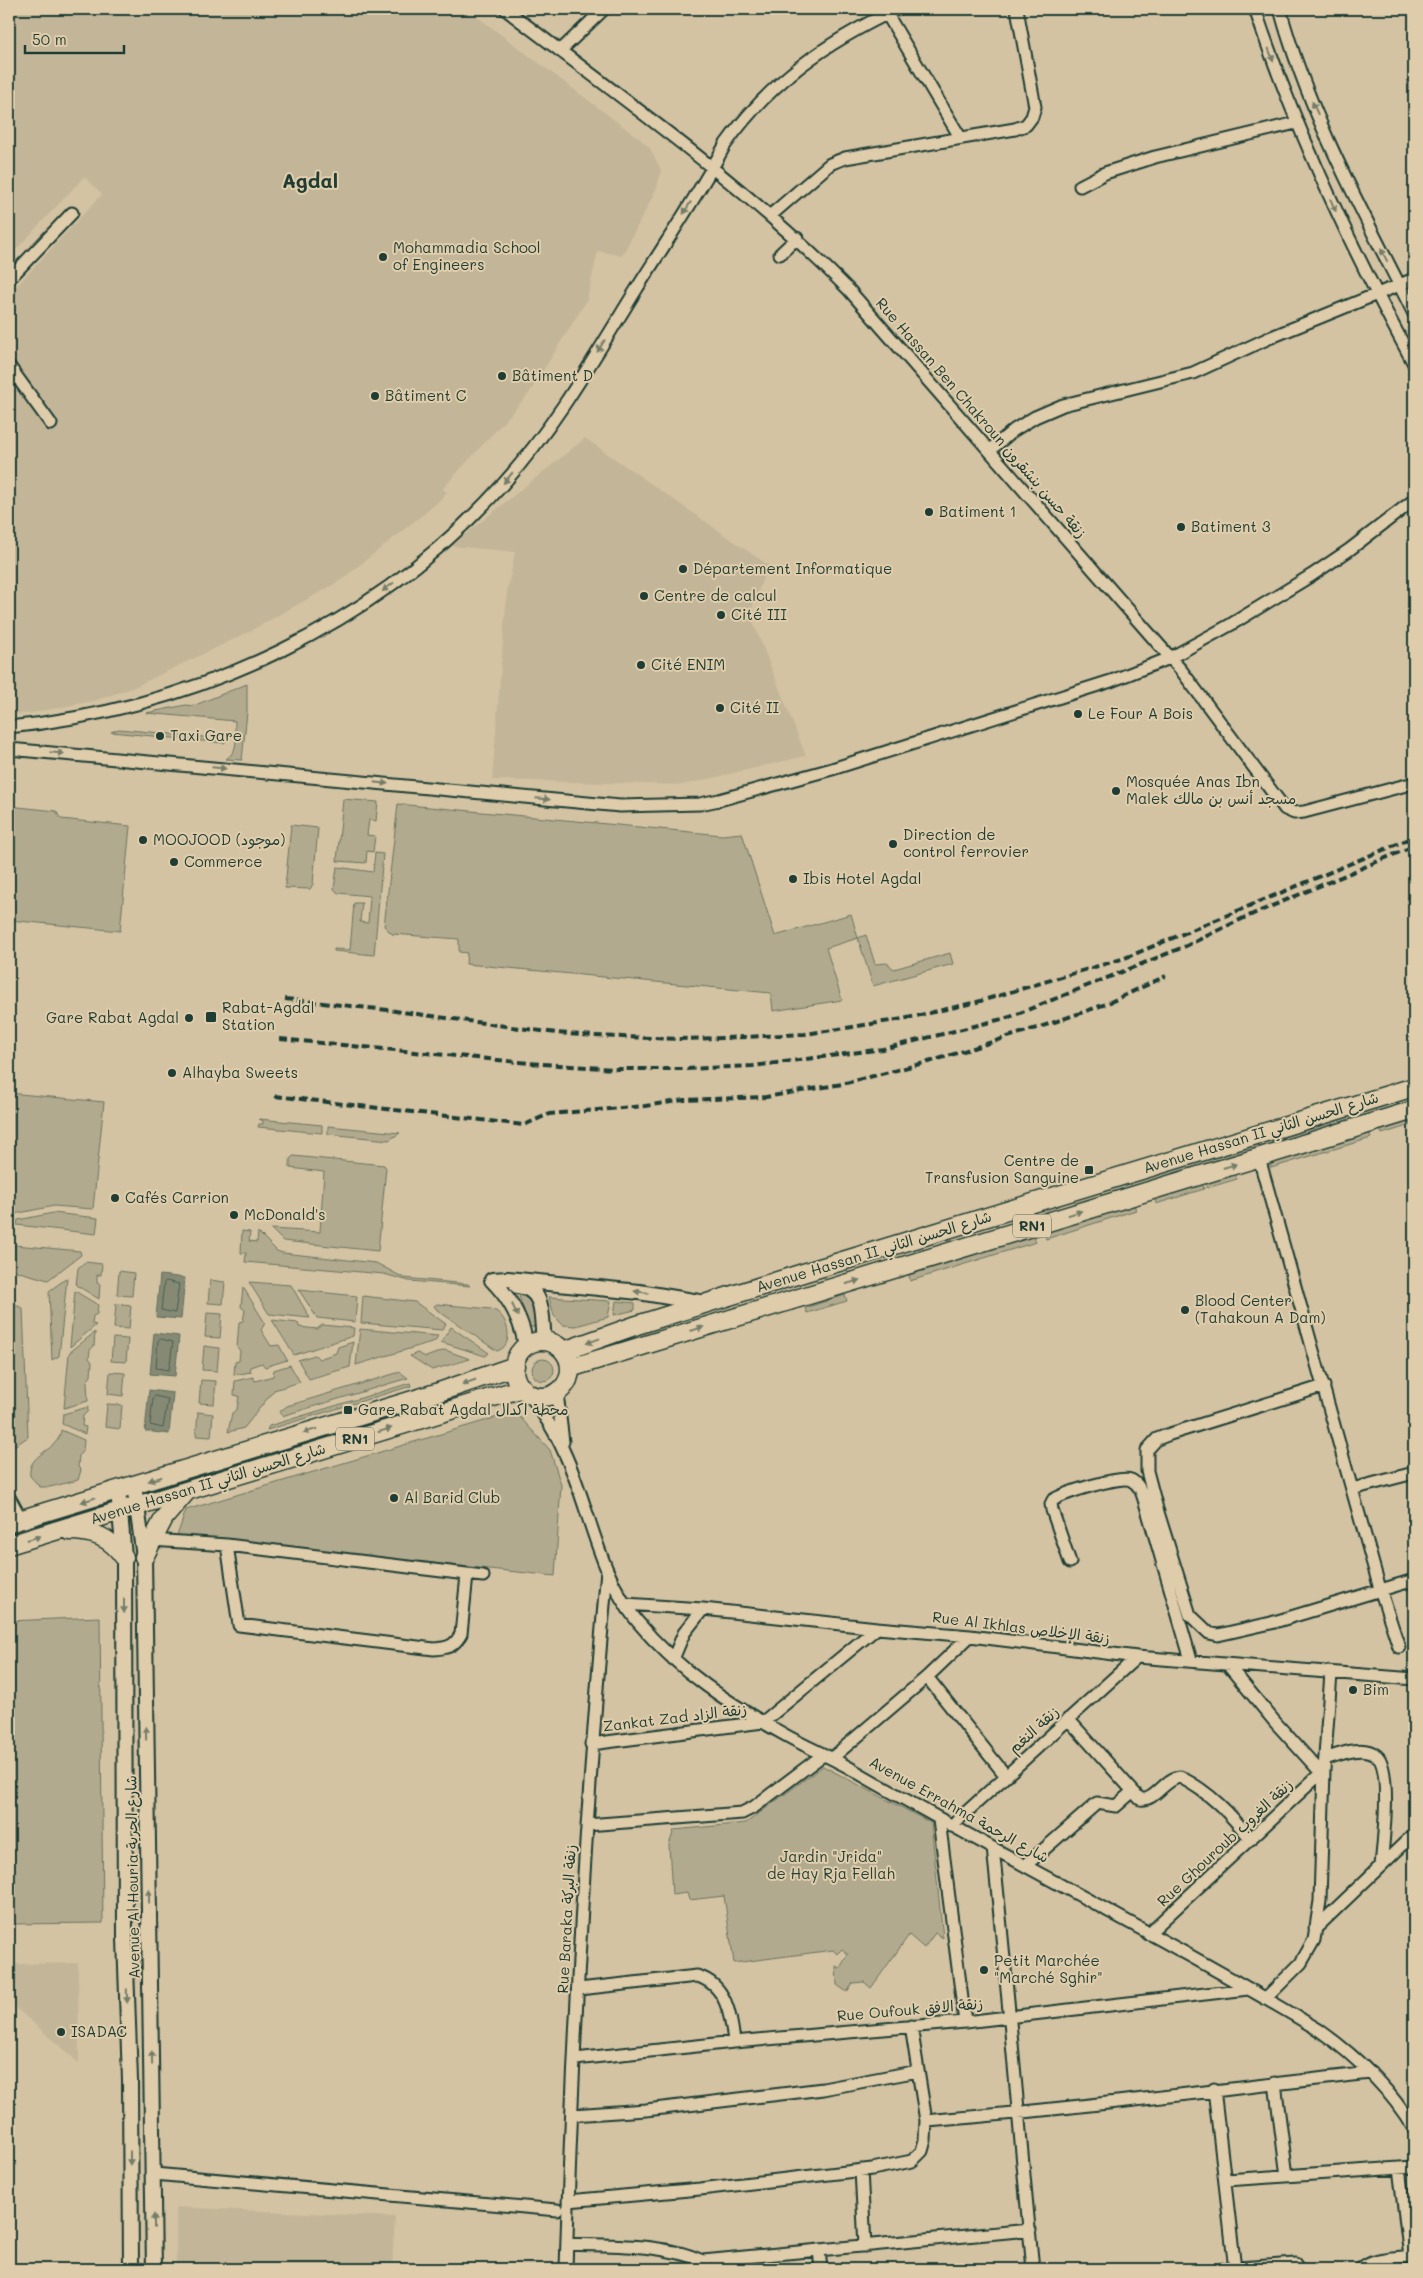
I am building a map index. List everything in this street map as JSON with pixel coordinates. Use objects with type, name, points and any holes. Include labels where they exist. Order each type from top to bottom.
[{"type":"main road","name":"Avenue Hassan II شارع الحسن الثاني","points":[[564,1351],[706,1304],[1414,1087]]},
{"type":"main road","name":"Avenue Hassan II شارع الحسن الثاني","points":[[570,1368],[1414,1110]]},
{"type":"main road","points":[[526,1391],[516,1376],[515,1366],[517,1357],[526,1346],[534,1342],[544,1341],[555,1344],[564,1351],[570,1368],[567,1382],[556,1393]]},
{"type":"main road","name":"Avenue Hassan II شارع الحسن الثاني","points":[[14,1522],[439,1392],[515,1366]]},
{"type":"main road","name":"Avenue Hassan II شارع الحسن الثاني","points":[[9,1545],[188,1490],[526,1391]]},
{"type":"main road","name":"RN1","points":[[526,1391],[546,1396],[556,1393]]},
{"type":"main road","points":[[144,1557],[151,1540],[168,1513],[188,1490]]},
{"type":"main road","points":[[59,1530],[95,1534],[112,1543],[124,1557]]},
{"type":"street","name":"Rue Hassan Ben Chakroun زنقة حسن بنشقرون","points":[[505,9],[713,166],[771,214],[849,290],[1170,658],[1281,805],[1289,812],[1304,812],[1414,783]]},
{"type":"street","points":[[560,51],[604,9]]},
{"type":"street","points":[[771,214],[830,164],[845,158],[1014,129],[1026,124],[1032,117],[1035,107],[1017,9]]},
{"type":"street","points":[[1255,9],[1296,123],[1377,295],[1414,364]]},
{"type":"street","points":[[1280,9],[1310,97],[1414,314]]},
{"type":"street","points":[[9,727],[93,715],[204,684],[306,639],[369,601],[404,576],[478,511],[533,448],[566,403],[740,124],[774,87],[814,56],[889,10],[960,138]]},
{"type":"street","points":[[1080,186],[1105,173],[1155,158],[1296,123]]},
{"type":"street","points":[[9,279],[72,212]]},
{"type":"street","points":[[780,254],[797,238]]},
{"type":"street","points":[[990,450],[1035,416],[1063,405],[1193,373],[1269,338],[1414,279]]},
{"type":"street","points":[[9,366],[51,424]]},
{"type":"street","points":[[9,749],[620,806],[700,804],[745,794],[832,769],[1111,681],[1170,658],[1312,575],[1349,550],[1414,500]]},
{"type":"street","points":[[1259,1158],[1380,1589],[1400,1647]]},
{"type":"street","points":[[492,1280],[508,1279],[639,1292],[706,1304]]},
{"type":"street","points":[[492,1280],[501,1284],[525,1287],[535,1293],[540,1305],[544,1341]]},
{"type":"street","points":[[492,1280],[513,1305],[521,1323],[526,1346]]},
{"type":"street","points":[[1324,1386],[1157,1438],[1147,1450],[1146,1458],[1157,1509],[1190,1615],[1199,1626],[1209,1633],[1218,1635],[1271,1623],[1414,1580]]},
{"type":"street","name":"Avenue Errahma شارع الرحمة","points":[[526,1391],[548,1422],[565,1454],[607,1570],[624,1604],[646,1632],[673,1660],[727,1701],[763,1722],[939,1820],[1026,1865],[1318,2030],[1340,2045],[1389,2091],[1414,2128]]},
{"type":"street","name":"Avenue Errahma شارع الرحمة","points":[[556,1393],[565,1454]]},
{"type":"street","points":[[1352,1489],[1414,1473]]},
{"type":"street","points":[[1070,1562],[1052,1510],[1051,1504],[1053,1500],[1099,1484],[1126,1478],[1133,1481],[1139,1486],[1146,1506],[1190,1660]]},
{"type":"street","name":"Avenue Al Houria شارع الحرية","points":[[126,1488],[137,1506],[144,1557],[154,2269]]},
{"type":"street","name":"Avenue Al Houria شارع الحرية","points":[[126,1488],[119,1511],[124,1557],[126,1939],[130,2080],[131,2269]]},
{"type":"street","points":[[9,1500],[14,1522]]},
{"type":"street","points":[[151,1540],[228,1545],[483,1576]]},
{"type":"street","points":[[228,1545],[239,1625],[434,1649],[449,1647],[456,1642],[460,1634],[467,1575]]},
{"type":"street","name":"Rue Baraka زنقة البركة","points":[[566,2269],[591,1744],[607,1570]]},
{"type":"street","name":"Rue Al Ikhlas زنقة الإخلاص","points":[[624,1604],[702,1608],[877,1628],[970,1636],[1136,1657],[1414,1679]]},
{"type":"street","points":[[673,1660],[684,1633],[702,1608]]},
{"type":"street","points":[[763,1722],[877,1628]]},
{"type":"street","points":[[587,1825],[729,1816],[742,1813],[754,1807],[827,1757],[927,1677],[970,1636]]},
{"type":"street","name":"زنقة النغم","points":[[952,1826],[1136,1657]]},
{"type":"street","points":[[1227,1664],[1275,1722],[1323,1774]]},
{"type":"street","points":[[1265,1999],[1301,1963],[1311,1946],[1315,1929],[1320,1901],[1323,1774],[1331,1673]]},
{"type":"street","points":[[927,1677],[1006,1776]]},
{"type":"street","points":[[1068,1719],[1132,1792],[1143,1800],[1172,1780],[1180,1777],[1206,1791],[1251,1839]]},
{"type":"street","name":"Zankat Zad زنقة الزاد","points":[[591,1744],[763,1722]]},
{"type":"street","points":[[1325,1760],[1348,1752],[1364,1750],[1377,1756],[1384,1769],[1385,1796],[1381,1866]]},
{"type":"street","name":"Rue Ghouroub زنقة الغروب","points":[[1148,1934],[1323,1774]]},
{"type":"street","points":[[1026,1865],[1097,1803],[1116,1806],[1132,1792]]},
{"type":"street","points":[[939,1820],[965,2022]]},
{"type":"street","points":[[1315,1929],[1414,1834]]},
{"type":"street","points":[[993,1848],[1011,2015],[1018,2114],[1034,2269]]},
{"type":"street","points":[[579,1989],[697,1976],[705,1978],[716,1985],[724,1997],[732,2021],[734,2042]]},
{"type":"street","name":"Rue Oufouk زنقة الافق","points":[[575,2059],[734,2042],[965,2022],[1011,2015],[1248,1989]]},
{"type":"street","points":[[568,2201],[700,2189],[861,2170],[900,2164],[918,2157],[926,2140],[926,2120],[911,2026]]},
{"type":"street","points":[[572,2115],[646,2110],[823,2089],[918,2071]]},
{"type":"street","points":[[926,2120],[1018,2114],[1371,2073]]},
{"type":"street","points":[[1275,2083],[1287,2176]]},
{"type":"street","points":[[1214,2090],[1226,2180],[1231,2269],[1296,2264]]},
{"type":"street","points":[[1226,2180],[1414,2167]]},
{"type":"street","points":[[1361,2269],[1366,2264],[1412,2256],[1399,2168]]},
{"type":"street","points":[[861,2170],[865,2246]]},
{"type":"street","points":[[154,2174],[557,2210]]},
{"type":"street","points":[[567,2244],[663,2250],[690,2255],[704,2265],[819,2250],[1030,2230]]},
{"type":"street","points":[[819,2250],[820,2269]]},
{"type":"shaded area","points":[[9,9],[467,9],[640,139],[650,148],[661,170],[657,188],[622,256],[598,251],[587,300],[528,395],[447,484],[443,489],[447,492],[436,504],[340,581],[245,634],[132,688],[94,701],[26,714],[9,714],[9,294],[102,194],[84,177],[9,257]]},
{"type":"shaded area","points":[[585,438],[768,565],[750,614],[806,756],[683,785],[492,780],[507,591],[515,552],[451,546]]},
{"type":"shaded area","name":"ISADAC","points":[[78,1963],[79,2063],[9,2002],[9,1964]]},
{"type":"shaded area","points":[[176,2207],[395,2217],[392,2269],[176,2269]]},
{"type":"green space","points":[[247,684],[247,712],[242,760],[226,759],[234,751],[236,742],[235,721],[146,713],[186,705],[193,706]]},
{"type":"green space","points":[[119,729],[224,739],[226,741],[224,743],[111,732]]},
{"type":"green space","points":[[343,799],[378,802],[376,821],[369,820],[367,835],[375,836],[373,852],[367,851],[366,863],[337,861]]},
{"type":"green space","points":[[398,804],[722,835],[742,833],[775,936],[851,914],[858,938],[826,948],[842,1000],[773,1011],[771,993],[466,964],[467,953],[459,952],[459,939],[392,934],[384,926]]},
{"type":"green space","points":[[9,806],[56,811],[61,819],[130,826],[120,931],[9,920]]},
{"type":"green space","points":[[291,825],[318,828],[313,884],[310,889],[285,888]]},
{"type":"green space","points":[[375,853],[383,854],[374,955],[334,951],[334,949],[350,950],[354,903],[362,903],[360,922],[368,923],[370,896],[338,893],[334,889],[337,867],[373,872]]},
{"type":"green space","points":[[866,935],[875,964],[887,963],[894,969],[950,953],[953,964],[873,986],[858,938]]},
{"type":"green space","points":[[9,1093],[104,1102],[93,1209],[54,1206],[9,1215]]},
{"type":"green space","points":[[1414,1118],[1414,1124],[1382,1134],[1380,1129]]},
{"type":"green space","points":[[259,1119],[322,1125],[322,1133],[258,1127],[259,1124],[263,1124],[263,1121]]},
{"type":"green space","points":[[328,1126],[400,1133],[389,1140],[328,1134]]},
{"type":"green space","points":[[1369,1132],[1371,1138],[1271,1168],[1270,1162]]},
{"type":"green space","points":[[293,1156],[384,1165],[386,1168],[378,1251],[283,1241],[271,1229],[320,1232],[324,1172],[290,1168],[290,1159]]},
{"type":"green space","points":[[1235,1173],[1237,1179],[1207,1188],[1206,1182]]},
{"type":"green space","points":[[1202,1183],[1204,1189],[1156,1204],[1155,1198]]},
{"type":"green space","points":[[1134,1205],[1136,1210],[1046,1239],[1044,1233]]},
{"type":"green space","points":[[53,1213],[98,1218],[96,1234],[17,1225],[18,1220]]},
{"type":"green space","points":[[242,1231],[250,1232],[249,1241],[257,1242],[258,1232],[277,1251],[283,1253],[376,1263],[404,1278],[468,1284],[470,1286],[409,1281],[384,1274],[245,1262],[246,1253],[241,1253]]},
{"type":"green space","points":[[1034,1236],[1036,1242],[910,1281],[909,1275]]},
{"type":"green space","points":[[15,1245],[80,1251],[81,1255],[48,1280],[16,1271]]},
{"type":"green space","points":[[85,1262],[102,1264],[101,1275],[97,1275],[97,1283],[100,1284],[99,1299],[76,1285],[78,1268]]},
{"type":"green space","points":[[119,1271],[134,1273],[132,1296],[117,1295]]},
{"type":"green space","points":[[67,1278],[59,1356],[52,1360],[49,1291]]},
{"type":"green space","points":[[210,1280],[225,1282],[223,1304],[208,1303]]},
{"type":"green space","points":[[249,1282],[291,1285],[310,1318],[269,1314]]},
{"type":"green space","points":[[243,1287],[265,1323],[261,1330],[271,1346],[279,1345],[287,1360],[265,1367],[262,1363],[250,1367],[251,1372],[234,1375],[235,1362],[239,1361],[240,1351],[237,1347],[239,1322],[243,1321],[245,1310],[241,1307]]},
{"type":"green space","points":[[299,1290],[357,1296],[355,1322],[317,1318]]},
{"type":"green space","points":[[75,1291],[98,1305],[97,1314],[93,1316],[92,1324],[96,1325],[70,1347]]},
{"type":"green space","points":[[521,1292],[530,1294],[535,1324],[533,1328],[529,1325],[519,1296]]},
{"type":"green space","points":[[845,1295],[847,1301],[807,1313],[805,1308]]},
{"type":"green space","points":[[363,1296],[415,1302],[446,1324],[442,1330],[361,1323]]},
{"type":"green space","points":[[549,1297],[611,1301],[608,1317],[576,1326],[563,1325],[554,1316]]},
{"type":"green space","points":[[616,1301],[635,1303],[635,1310],[614,1315]]},
{"type":"green space","points":[[9,1303],[23,1308],[28,1437],[14,1446],[12,1445]]},
{"type":"green space","points":[[116,1304],[131,1306],[129,1329],[114,1328]]},
{"type":"green space","points":[[437,1304],[491,1309],[497,1312],[502,1317],[507,1330],[508,1337],[503,1348],[497,1351],[437,1310],[434,1306]]},
{"type":"green space","points":[[207,1313],[222,1314],[220,1338],[205,1337]]},
{"type":"green space","points":[[272,1320],[298,1323],[299,1327],[317,1329],[322,1325],[354,1328],[353,1336],[294,1355]]},
{"type":"green space","points":[[451,1327],[489,1353],[485,1356],[441,1342]]},
{"type":"green space","points":[[360,1329],[438,1336],[435,1341],[356,1365]]},
{"type":"green space","points":[[95,1332],[94,1346],[90,1350],[89,1358],[92,1362],[91,1376],[87,1381],[88,1401],[64,1408],[69,1353]]},
{"type":"green space","points":[[113,1338],[128,1339],[126,1362],[111,1361]]},
{"type":"green space","points":[[353,1342],[350,1367],[309,1379],[298,1360],[315,1355],[319,1359],[336,1353],[338,1347]]},
{"type":"green space","points":[[204,1346],[219,1348],[217,1371],[202,1370]]},
{"type":"green space","points":[[445,1350],[470,1359],[432,1370],[410,1356],[417,1353],[426,1357]]},
{"type":"green space","points":[[543,1359],[551,1362],[554,1370],[551,1378],[543,1381],[535,1378],[532,1370],[535,1362]]},
{"type":"green space","points":[[290,1365],[300,1382],[274,1390],[244,1428],[228,1432],[232,1413],[237,1409],[239,1396],[234,1395],[235,1381],[253,1377],[255,1381],[273,1376],[274,1370]]},
{"type":"green space","points":[[110,1372],[125,1373],[123,1396],[108,1394]]},
{"type":"green space","points":[[400,1372],[408,1378],[282,1416],[279,1412],[287,1406]]},
{"type":"green space","points":[[201,1380],[216,1381],[214,1404],[199,1403]]},
{"type":"green space","points":[[410,1383],[411,1386],[267,1430],[269,1426]]},
{"type":"green space","points":[[107,1404],[122,1405],[120,1429],[105,1427]]},
{"type":"green space","points":[[88,1407],[87,1412],[83,1416],[82,1426],[86,1427],[85,1434],[62,1424],[63,1414]]},
{"type":"green space","points":[[198,1412],[213,1414],[211,1437],[196,1436]]},
{"type":"green space","name":"Al Barid Club","points":[[511,1413],[519,1416],[550,1450],[561,1485],[555,1576],[177,1536],[186,1510]]},
{"type":"green space","points":[[61,1430],[84,1440],[83,1451],[79,1455],[78,1467],[81,1470],[78,1480],[50,1487],[40,1487],[30,1476],[30,1468],[38,1457],[55,1443]]},
{"type":"green space","points":[[100,1617],[103,1923],[9,1924],[9,1621]]},
{"type":"green space","name":"Jardin \"Jrida\" de Hay Rja Fellah","points":[[823,1766],[931,1823],[943,1938],[935,1933],[924,1948],[909,1935],[871,1988],[864,1982],[853,1983],[847,1992],[837,1985],[836,1966],[840,1968],[848,1954],[842,1949],[837,1954],[833,1950],[734,1963],[724,1896],[689,1900],[687,1893],[672,1895],[669,1845],[674,1830],[746,1823]]},
{"type":"water","points":[[160,1275],[185,1278],[181,1319],[156,1317]]},
{"type":"water","points":[[154,1333],[179,1336],[175,1376],[150,1374]]},
{"type":"water","points":[[149,1390],[173,1393],[169,1434],[145,1431]]},
{"type":"railway","points":[[285,999],[388,1010],[556,1033],[594,1036],[680,1039],[725,1038],[805,1034],[833,1030],[903,1019],[977,1002],[1125,958],[1414,837]]},
{"type":"railway","points":[[280,1039],[529,1063],[615,1069],[685,1069],[753,1066],[883,1049],[1010,1017],[1186,946],[1246,917],[1414,846]]},
{"type":"railway","points":[[275,1096],[524,1125],[549,1114],[645,1106],[684,1100],[766,1097],[842,1084],[932,1061],[1106,1004],[1166,976]]},
{"type":"place","name":"Mohammadia School of Engineers","points":[[383,257]]},
{"type":"place","name":"Bâtiment D","points":[[502,376]]},
{"type":"place","name":"Bâtiment C","points":[[375,396]]},
{"type":"place","name":"Batiment 1","points":[[929,512]]},
{"type":"place","name":"Batiment 3","points":[[1181,527]]},
{"type":"place","name":"Département Informatique","points":[[683,569]]},
{"type":"place","name":"Centre de calcul","points":[[644,596]]},
{"type":"place","name":"Cité III","points":[[721,615]]},
{"type":"place","name":"Cité ENIM","points":[[641,665]]},
{"type":"place","name":"Cité II","points":[[720,708]]},
{"type":"place","name":"Le Four A Bois","points":[[1078,714]]},
{"type":"place","name":"Taxi Gare","points":[[160,736]]},
{"type":"place","name":"Mosquée Anas Ibn Malek مسجد أنس بن مالك","points":[[1116,791]]},
{"type":"place","name":"MOOJOOD (موجود)","points":[[143,840]]},
{"type":"place","name":"Direction de control ferrovier","points":[[893,844]]},
{"type":"place","name":"Commerce","points":[[174,862]]},
{"type":"place","name":"Ibis Hotel Agdal","points":[[793,879]]},
{"type":"place","name":"Rabat-Agdal Station","points":[[211,1017]]},
{"type":"place","name":"Gare Rabat Agdal","points":[[189,1018]]},
{"type":"place","name":"Alhayba Sweets","points":[[172,1073]]},
{"type":"place","name":"Centre de Transfusion Sanguine","points":[[1089,1170]]},
{"type":"place","name":"Cafés Carrion","points":[[115,1198]]},
{"type":"place","name":"McDonald's","points":[[234,1215]]},
{"type":"place","name":"Blood Center (Tahakoun A Dam)","points":[[1185,1310]]},
{"type":"place","name":"Gare Rabat Agdal محطة اكدال","points":[[348,1410]]},
{"type":"place","name":"Al Barid Club","points":[[394,1498]]},
{"type":"place","name":"Bim","points":[[1353,1690]]},
{"type":"place","name":"Petit Marchée \"Marché Sghir\"","points":[[984,1970]]},
{"type":"place","name":"ISADAC","points":[[61,2032]]},
{"type":"district","name":"Agdal","points":[[310,181]]}]
